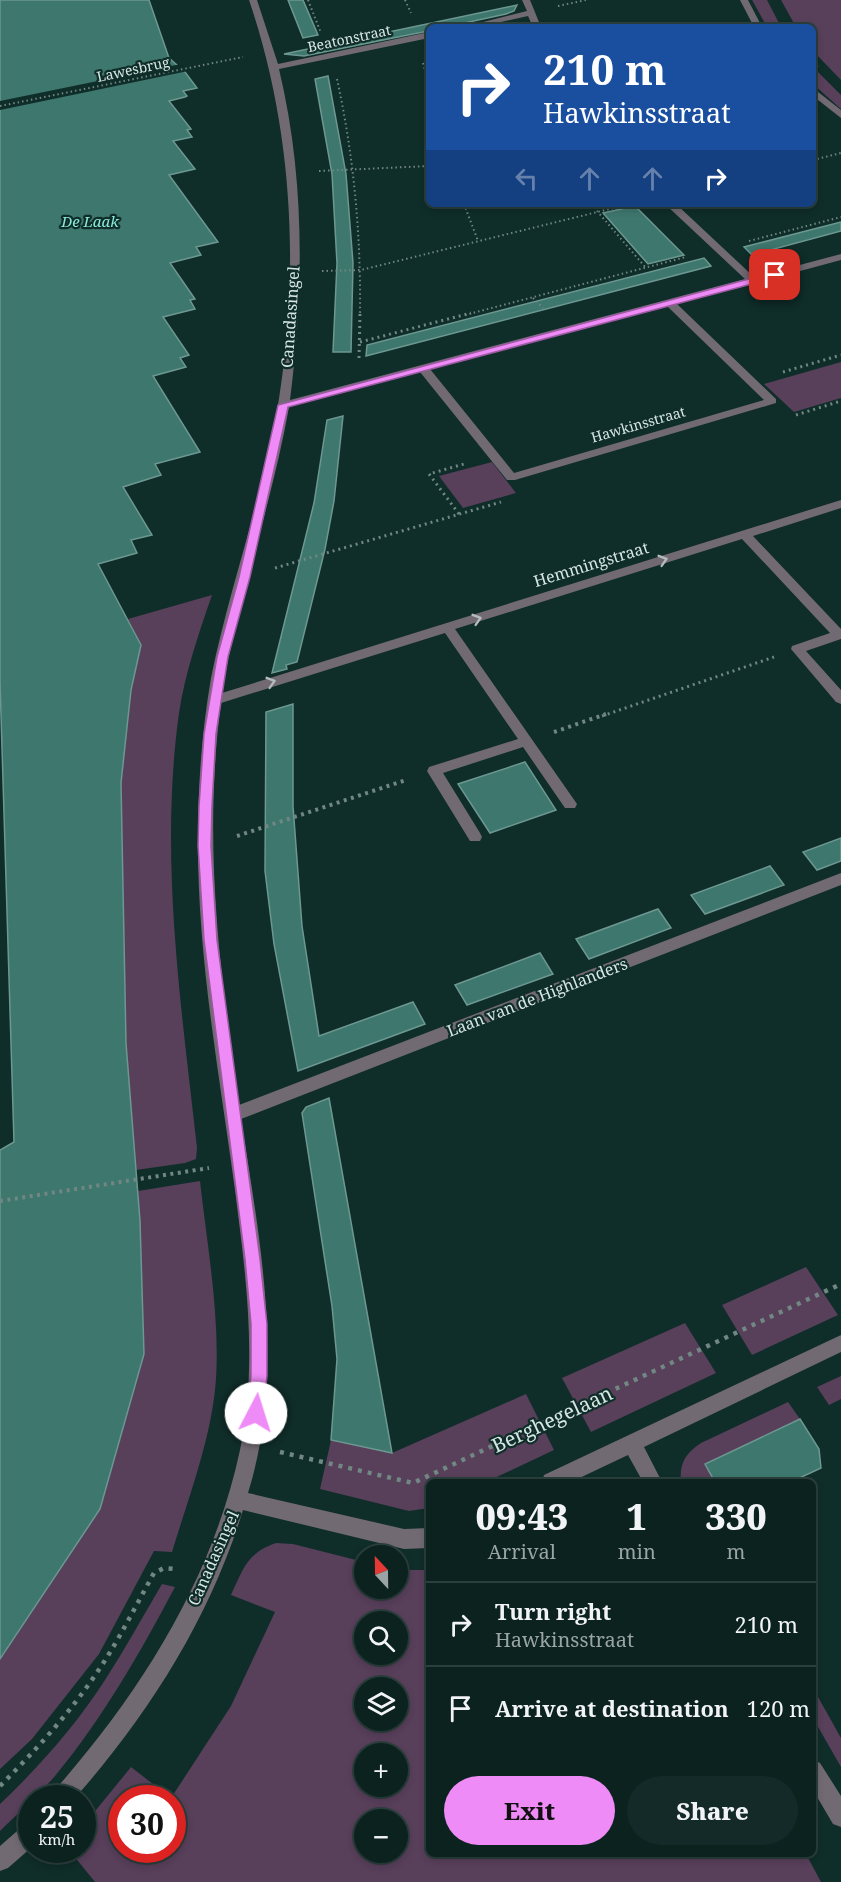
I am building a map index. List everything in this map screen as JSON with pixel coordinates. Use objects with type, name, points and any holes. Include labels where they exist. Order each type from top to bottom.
[{"type":"street","name":"Canadasingel","points":[[72,1785],[110,1741],[152,1681],[207,1580],[238,1500],[250,1445],[259,1376],[259,1324],[210,940],[205,846],[206,770],[215,699],[222,657],[245,577],[283,405],[292,312],[294,224],[288,141],[275,67],[253,0]]},
{"type":"street","points":[[526,0],[536,24]]},
{"type":"street","points":[[744,0],[756,24]]},
{"type":"street","points":[[481,24],[531,14]]},
{"type":"street","name":"Beatonstraat","points":[[275,67],[426,36]]},
{"type":"street","points":[[816,94],[841,115]]},
{"type":"street","points":[[673,207],[753,281]]},
{"type":"street","points":[[283,405],[841,257]]},
{"type":"street","name":"Hawkinsstraat","points":[[423,368],[511,477],[772,401],[670,303]]},
{"type":"street","name":"Hemmingstraat","points":[[215,699],[841,504]]},
{"type":"street","points":[[745,535],[840,634],[797,649],[841,699]]},
{"type":"street","points":[[448,628],[570,804]]},
{"type":"street","points":[[475,837],[434,771],[527,741]]},
{"type":"street","name":"Laan van de Highlanders","points":[[233,1115],[841,879]]},
{"type":"street","points":[[557,1479],[841,1343]]},
{"type":"street","points":[[631,1443],[651,1479]]},
{"type":"street","points":[[238,1500],[404,1539],[426,1538]]},
{"type":"street","points":[[816,1775],[841,1816]]},
{"type":"street","points":[[0,1860],[18,1845]]},
{"type":"path","points":[[308,0],[324,41]]},
{"type":"path","name":"Lawesbrug","points":[[0,106],[270,52]]},
{"type":"path","points":[[330,56],[343,104],[354,169],[361,270],[357,386]]},
{"type":"path","points":[[816,159],[841,153]]},
{"type":"path","points":[[332,171],[426,166]]},
{"type":"path","points":[[466,207],[478,241]]},
{"type":"path","points":[[593,207],[646,268]]},
{"type":"path","points":[[336,271],[361,270],[618,207]]},
{"type":"path","points":[[360,342],[841,217]]},
{"type":"path","points":[[533,298],[544,309]]},
{"type":"path","points":[[751,381],[841,355]]},
{"type":"path","points":[[459,514],[429,474],[494,455]]},
{"type":"path","points":[[301,561],[325,554]]},
{"type":"path","points":[[527,741],[797,649]]},
{"type":"path","points":[[265,827],[434,771]]},
{"type":"path","points":[[0,1201],[178,1173]]},
{"type":"path","name":"Berghegelaan","points":[[250,1445],[413,1483],[841,1284]]},
{"type":"path","points":[[0,1786],[24,1763],[108,1656],[154,1573],[164,1568],[207,1580]]},
{"type":"shaded area","points":[[752,0],[767,0],[779,24],[765,24]]},
{"type":"shaded area","points":[[781,0],[841,0],[841,80],[816,54],[816,24],[794,24]]},
{"type":"shaded area","points":[[816,70],[841,95],[841,109],[816,87]]},
{"type":"shaded area","points":[[841,362],[841,398],[794,412],[764,384]]},
{"type":"shaded area","points":[[492,462],[516,493],[463,508],[439,476]]},
{"type":"shaded area","points":[[212,595],[193,653],[179,713],[173,767],[171,822],[174,931],[197,1148],[196,1159],[185,1163],[136,1170],[126,1043],[121,783],[131,690],[141,645],[128,619]]},
{"type":"shaded area","points":[[200,1181],[215,1305],[216,1379],[205,1444],[172,1552],[154,1551],[99,1654],[32,1739],[0,1769],[0,1659],[100,1509],[140,1221],[138,1191]]},
{"type":"shaded area","points":[[806,1267],[838,1315],[752,1355],[722,1305]]},
{"type":"shaded area","points":[[685,1323],[716,1373],[591,1432],[562,1378]]},
{"type":"shaded area","points":[[841,1376],[841,1399],[829,1405],[817,1387]]},
{"type":"shaded area","points":[[526,1394],[554,1450],[492,1479],[426,1479],[426,1508],[409,1511],[320,1489],[331,1440],[392,1453]]},
{"type":"shaded area","points":[[788,1402],[800,1419],[706,1464],[714,1479],[681,1479],[682,1464],[701,1443]]},
{"type":"shaded area","points":[[276,1543],[293,1544],[354,1559],[354,1599],[408,1599],[408,1570],[426,1570],[426,1857],[808,1857],[821,1882],[95,1882],[80,1863],[96,1863],[96,1810],[108,1795],[108,1863],[186,1863],[186,1785],[179,1785],[231,1706],[275,1612],[231,1595],[252,1557]]},
{"type":"shaded area","points":[[162,1584],[175,1587],[134,1661],[73,1754],[46,1785],[19,1785],[82,1713]]},
{"type":"shaded area","points":[[816,1693],[841,1738],[841,1767],[816,1723]]},
{"type":"shaded area","points":[[131,1767],[154,1785],[116,1785]]},
{"type":"shaded area","points":[[18,1786],[18,1814],[0,1831],[0,1804]]},
{"type":"water","name":"De Laak","points":[[0,0],[149,0],[169,58],[185,72],[197,88],[183,91],[187,96],[169,101],[191,129],[187,130],[192,137],[173,141],[195,169],[169,175],[218,242],[196,247],[201,255],[170,263],[195,299],[190,300],[195,309],[163,317],[189,355],[180,358],[186,367],[153,376],[200,452],[155,464],[161,475],[123,487],[152,535],[131,540],[137,553],[98,564],[141,645],[131,690],[121,783],[126,1043],[140,1221],[144,1354],[100,1509],[0,1659],[0,1150],[14,1142],[0,682]]},
{"type":"water","points":[[288,0],[303,0],[318,35],[303,38]]},
{"type":"water","points":[[517,5],[514,11],[506,14],[460,24],[427,24]]},
{"type":"water","points":[[426,24],[426,32],[304,56],[284,54]]},
{"type":"water","points":[[328,76],[346,174],[353,263],[351,352],[333,352],[337,263],[332,174],[315,79]]},
{"type":"water","points":[[636,207],[684,255],[648,264],[603,213]]},
{"type":"water","points":[[841,222],[841,231],[752,255],[744,247]]},
{"type":"water","points":[[704,258],[711,266],[366,356],[367,345]]},
{"type":"water","points":[[343,416],[334,501],[325,549],[297,662],[286,665],[287,669],[272,673],[314,503],[327,420]]},
{"type":"water","points":[[293,704],[293,806],[302,926],[319,1036],[413,1002],[425,1024],[298,1071],[274,944],[265,871],[266,712]]},
{"type":"water","points":[[525,762],[556,810],[490,833],[458,784]]},
{"type":"water","points":[[841,838],[841,861],[817,870],[803,852]]},
{"type":"water","points":[[770,866],[784,885],[705,914],[691,895]]},
{"type":"water","points":[[658,909],[671,928],[589,959],[576,939]]},
{"type":"water","points":[[540,953],[553,974],[467,1005],[455,985]]},
{"type":"water","points":[[329,1098],[392,1453],[331,1440],[337,1359],[332,1306],[302,1113],[306,1107]]},
{"type":"water","points":[[800,1419],[819,1449],[821,1468],[797,1479],[713,1479],[705,1464]]},
{"type":"pier","points":[[181,64],[188,71],[0,110],[0,101]]},
{"type":"route","points":[[256,1413],[259,1324],[253,1259],[210,940],[205,806],[210,734],[222,657],[245,577],[283,405],[775,275]]}]
